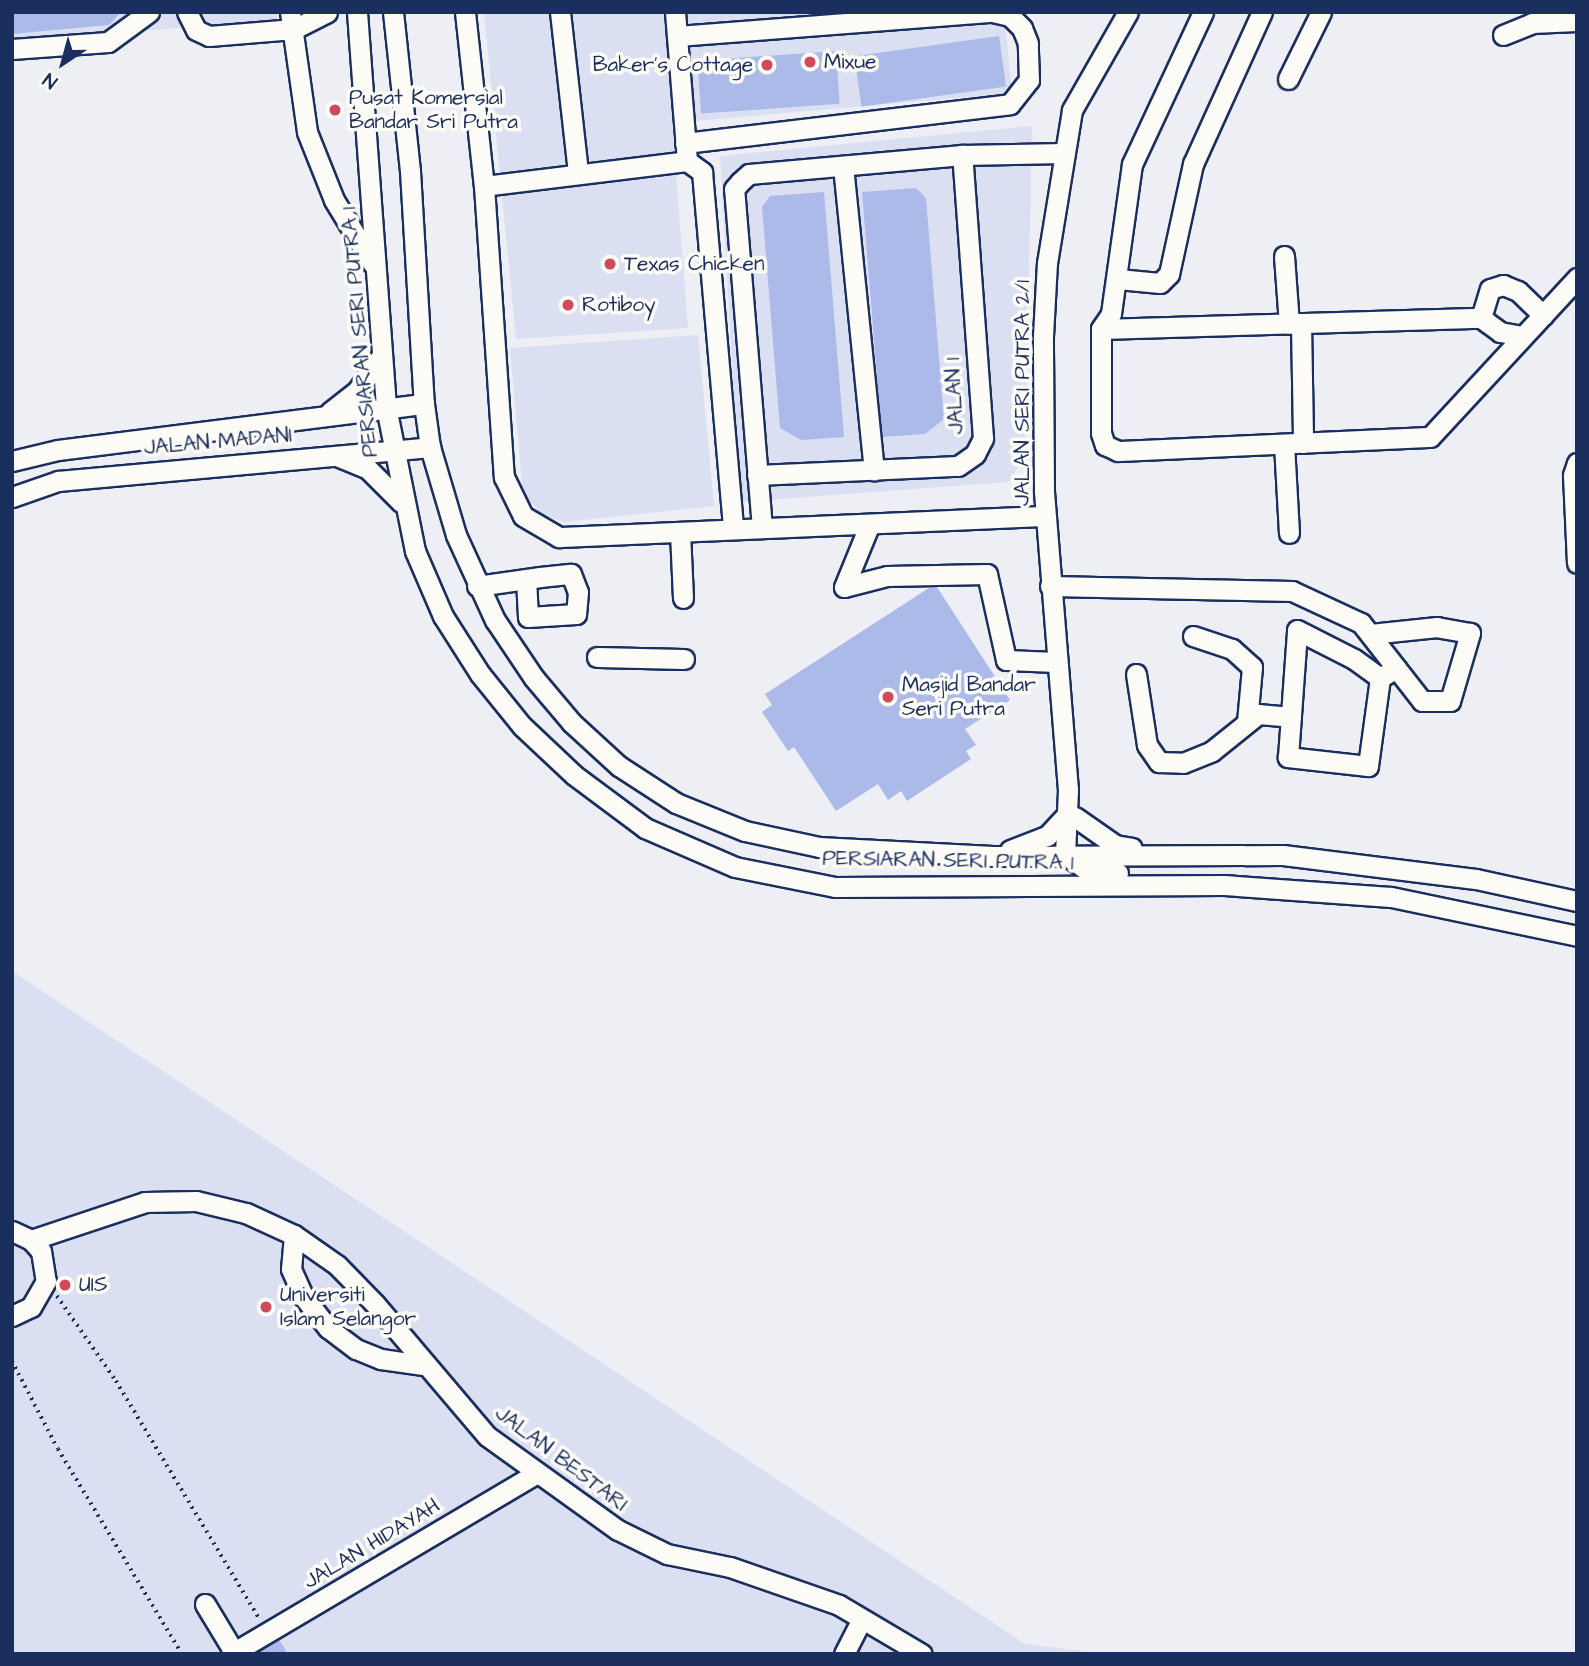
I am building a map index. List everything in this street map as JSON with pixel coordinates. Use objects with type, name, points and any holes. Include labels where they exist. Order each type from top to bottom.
[{"type":"street","points":[[12,49],[108,42],[149,12]]},
{"type":"street","points":[[187,12],[196,30],[209,36],[327,12]]},
{"type":"street","points":[[465,12],[484,186],[504,477],[511,497],[523,516],[559,537],[869,526],[1045,516]]},
{"type":"street","points":[[560,12],[578,173]]},
{"type":"street","points":[[675,12],[686,152],[702,172],[733,529]]},
{"type":"street","points":[[484,186],[578,173],[686,152],[1010,104],[1030,80],[1028,43],[1003,13],[982,12],[677,36]]},
{"type":"street","name":"JALAN SERI PUTRA 2/1","points":[[1072,857],[1045,516],[1043,324],[1047,263],[1072,110],[1086,78],[1128,12]]},
{"type":"street","points":[[1203,12],[1132,164],[1118,279],[1111,314],[1101,329],[1101,433],[1105,445],[1118,451],[1430,437],[1577,278]]},
{"type":"street","points":[[1118,279],[1160,283],[1169,274],[1193,164],[1262,12]]},
{"type":"street","points":[[1288,79],[1321,12]]},
{"type":"street","name":"PERSIARAN SERI PUTRA 1","points":[[393,13],[410,171],[424,404],[430,446],[456,534],[477,586],[534,678],[572,723],[618,766],[676,803],[745,831],[820,847],[993,856],[1072,857],[1149,852],[1321,859],[1476,879],[1577,901]]},
{"type":"street","name":"PERSIARAN SERI PUTRA 1","points":[[359,18],[386,407],[392,449],[415,551],[443,616],[480,674],[522,726],[574,775],[645,828],[735,867],[835,887],[1224,885],[1391,897],[1577,936]]},
{"type":"street","points":[[1503,35],[1532,23],[1557,18],[1577,21]]},
{"type":"street","points":[[292,21],[307,132],[334,200],[375,268]]},
{"type":"street","points":[[762,528],[734,189],[749,174],[962,155],[1063,153]]},
{"type":"street","name":"JALAN 1","points":[[757,475],[958,466],[975,454],[983,438],[962,155]]},
{"type":"street","points":[[843,166],[874,470]]},
{"type":"street","points":[[1284,256],[1295,323],[1294,443],[1289,533]]},
{"type":"street","points":[[1480,318],[1490,289],[1503,285],[1518,291],[1543,315]]},
{"type":"street","points":[[1101,329],[1480,318],[1500,332],[1523,336]]},
{"type":"street","points":[[323,415],[357,391],[382,355]]},
{"type":"street","name":"JALAN MADANI","points":[[12,461],[58,450],[424,404]]},
{"type":"street","name":"JALAN MADANI","points":[[12,497],[58,481],[430,446]]},
{"type":"street","points":[[328,455],[368,469],[405,509]]},
{"type":"street","points":[[1577,463],[1573,475],[1577,563]]},
{"type":"street","points":[[869,526],[844,587],[887,576],[987,574],[1006,660],[1056,662]]},
{"type":"street","points":[[680,533],[683,598]]},
{"type":"street","points":[[477,586],[526,579]]},
{"type":"street","points":[[1050,586],[1292,591],[1361,622],[1370,634],[1388,673],[1368,766],[1288,757],[1297,630],[1388,673],[1422,701],[1450,701],[1470,633],[1437,626],[1370,634]]},
{"type":"street","points":[[1193,636],[1232,649],[1252,667],[1247,722]]},
{"type":"street","points":[[597,657],[684,659]]},
{"type":"street","points":[[1136,674],[1147,745],[1159,762],[1183,763],[1212,751],[1258,714],[1291,717]]},
{"type":"street","points":[[993,856],[1047,836],[1070,817],[1115,845],[1149,852]]},
{"type":"street","points":[[965,885],[988,877],[1049,876],[1072,857],[1098,872],[1188,876],[1224,885]]},
{"type":"street","name":"JALAN BESTARI","points":[[31,1240],[145,1202],[196,1201],[246,1213],[294,1235],[337,1265],[375,1304],[422,1365],[487,1436],[618,1530],[667,1553],[730,1567],[839,1605],[922,1654]]},
{"type":"street","points":[[12,1231],[31,1240],[41,1251],[46,1281],[31,1307],[12,1316]]},
{"type":"street","points":[[294,1235],[291,1269],[303,1296],[328,1328],[356,1349],[381,1359],[422,1365]]},
{"type":"street","name":"JALAN HIDAYAH","points":[[232,1653],[537,1473]]},
{"type":"street","points":[[205,1604],[232,1653]]},
{"type":"street","points":[[844,1654],[862,1619]]},
{"type":"path","points":[[46,1281],[116,1381],[267,1632]]},
{"type":"path","points":[[12,1361],[58,1449],[182,1654]]},
{"type":"shaded area","points":[[12,12],[277,12],[277,20],[12,41]]},
{"type":"shaded area","points":[[484,12],[1004,12],[1012,93],[672,123],[688,328],[516,339]]},
{"type":"shaded area","points":[[1032,126],[1025,457],[1008,482],[740,502],[720,156]]},
{"type":"shaded area","points":[[698,335],[714,506],[564,522],[542,514],[523,494],[510,348]]},
{"type":"shaded area","name":"Universiti Islam Selangor","points":[[12,971],[1025,1644],[1108,1654],[12,1654]]},
{"type":"building","points":[[12,12],[121,12],[109,25],[12,34]]},
{"type":"building","points":[[999,36],[1006,87],[862,107],[854,56]]},
{"type":"building","points":[[836,51],[840,104],[701,114],[697,61]]},
{"type":"building","points":[[916,188],[926,198],[944,419],[925,434],[882,437],[862,192]]},
{"type":"building","points":[[824,192],[844,437],[801,440],[780,428],[762,207],[770,196]]},
{"type":"building","name":"Masjid Bandar Seri Putra","points":[[935,584],[1010,700],[965,729],[976,745],[966,751],[971,759],[907,801],[901,791],[888,800],[878,784],[836,811],[794,747],[788,751],[762,712],[772,705],[765,694]]},
{"type":"building","points":[[278,1638],[288,1654],[253,1654]]},
{"type":"place","name":"Mixue","points":[[810,62]]},
{"type":"place","name":"Baker's Cottage","points":[[767,65]]},
{"type":"place","name":"Pusat Komersial Bandar Sri Putra","points":[[335,110]]},
{"type":"place","name":"Texas Chicken","points":[[610,264]]},
{"type":"place","name":"Rotiboy","points":[[568,305]]},
{"type":"place","name":"Masjid Bandar Seri Putra","points":[[888,697]]},
{"type":"place","name":"UIS","points":[[65,1285]]},
{"type":"place","name":"Universiti Islam Selangor","points":[[266,1307]]}]
